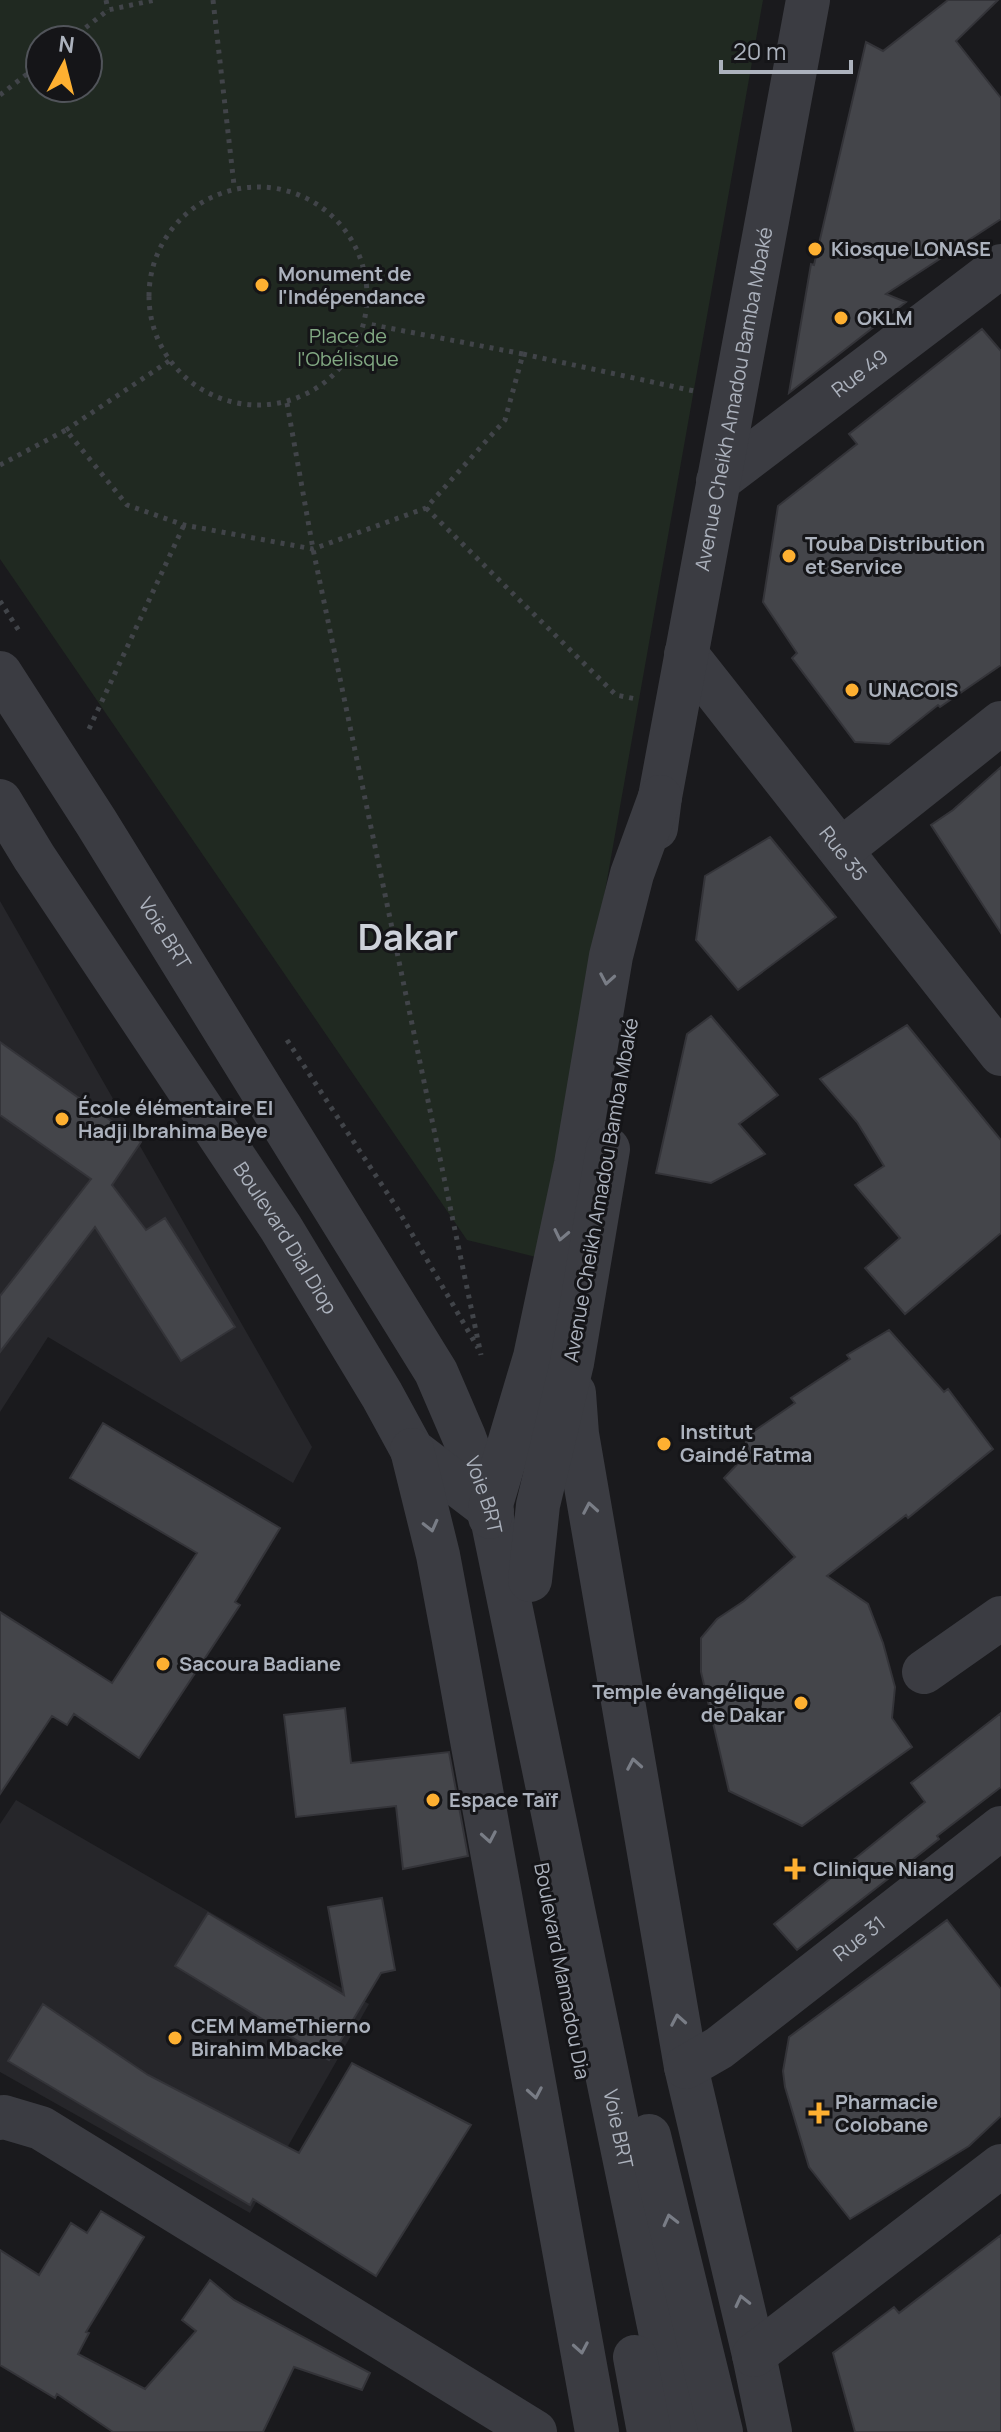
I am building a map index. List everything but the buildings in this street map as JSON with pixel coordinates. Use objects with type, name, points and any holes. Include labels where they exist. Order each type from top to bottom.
[{"type":"street","name":"Avenue Cheikh Amadou Bamba Mbaké","points":[[530,1580],[576,1164],[611,956],[632,874],[660,797],[808,0]]},
{"type":"street","name":"Rue 49","points":[[718,481],[1001,266]]},
{"type":"street","name":"Rue 35","points":[[686,654],[1001,1054]]},
{"type":"street","name":"Voie BRT","points":[[0,673],[96,822],[436,1372],[464,1437],[490,1508],[681,2432]]},
{"type":"street","points":[[841,850],[1001,723]]},
{"type":"street","name":"Boulevard Dial Diop","points":[[0,801],[281,1228],[412,1450],[490,1508],[517,1548],[530,1580]]},
{"type":"street","name":"Avenue Cheikh Amadou Bamba Mbaké","points":[[490,1508],[553,1360]]},
{"type":"street","points":[[597,2432],[438,1555],[412,1450],[464,1437],[553,1360],[577,1434],[702,2058],[770,2432]]},
{"type":"street","name":"Boulevard Mamadou Dia","points":[[490,1508],[498,1631],[649,2432]]},
{"type":"street","points":[[530,1580],[642,2107],[721,2432]]},
{"type":"street","points":[[924,1672],[1001,1618]]},
{"type":"street","name":"Rue 31","points":[[702,2058],[1001,1828]]},
{"type":"street","points":[[0,2118],[41,2128],[535,2432]]},
{"type":"street","points":[[754,2355],[1001,2166]]},
{"type":"path","points":[[106,0],[108,10]]},
{"type":"path","points":[[90,24],[108,10],[155,0]]},
{"type":"path","points":[[213,0],[234,185]]},
{"type":"path","points":[[0,95],[24,76]]},
{"type":"path","points":[[234,185],[310,195],[362,249],[368,324],[338,375],[287,403],[243,406],[201,391],[169,361],[148,310],[153,256],[185,210],[234,185]]},
{"type":"path","points":[[368,324],[734,400]]},
{"type":"path","points":[[66,430],[127,505],[184,525],[313,549],[426,508],[505,420],[523,354]]},
{"type":"path","points":[[0,465],[66,430],[169,361]]},
{"type":"path","points":[[287,403],[313,549],[481,1355]]},
{"type":"path","points":[[426,508],[616,695],[676,707]]},
{"type":"path","points":[[87,734],[184,525]]},
{"type":"shaded area","name":"École élémentaire El Hadji Ibrahima Beye","points":[[0,901],[312,1447],[293,1483],[48,1337],[0,1412]]},
{"type":"shaded area","name":"CEM MameThierno Birahim Mbacke","points":[[16,1800],[369,2004],[250,2213],[0,2072],[0,1824]]},
{"type":"green space","name":"Place de l'Obélisque","points":[[0,0],[763,0],[540,1258],[467,1240],[0,559]]},
{"type":"place","name":"Kiosque LONASE","points":[[815,249]]},
{"type":"place","name":"Monument de l'Indépendance","points":[[262,285]]},
{"type":"place","name":"OKLM","points":[[841,318]]},
{"type":"place","name":"Touba Distribution et Service","points":[[789,556]]},
{"type":"place","name":"UNACOIS","points":[[852,690]]},
{"type":"place","name":"École élémentaire El Hadji Ibrahima Beye","points":[[62,1119]]},
{"type":"place","name":"Institut Gaindé Fatma","points":[[664,1444]]},
{"type":"place","name":"Sacoura Badiane","points":[[163,1664]]},
{"type":"place","name":"Temple évangélique de Dakar","points":[[801,1703]]},
{"type":"place","name":"Espace Taïf","points":[[433,1800]]},
{"type":"place","name":"Clinique Niang","points":[[795,1869]]},
{"type":"place","name":"CEM MameThierno Birahim Mbacke","points":[[175,2038]]},
{"type":"place","name":"Pharmacie Colobane","points":[[819,2113]]},
{"type":"district","name":"Dakar","points":[[408,937]]}]
